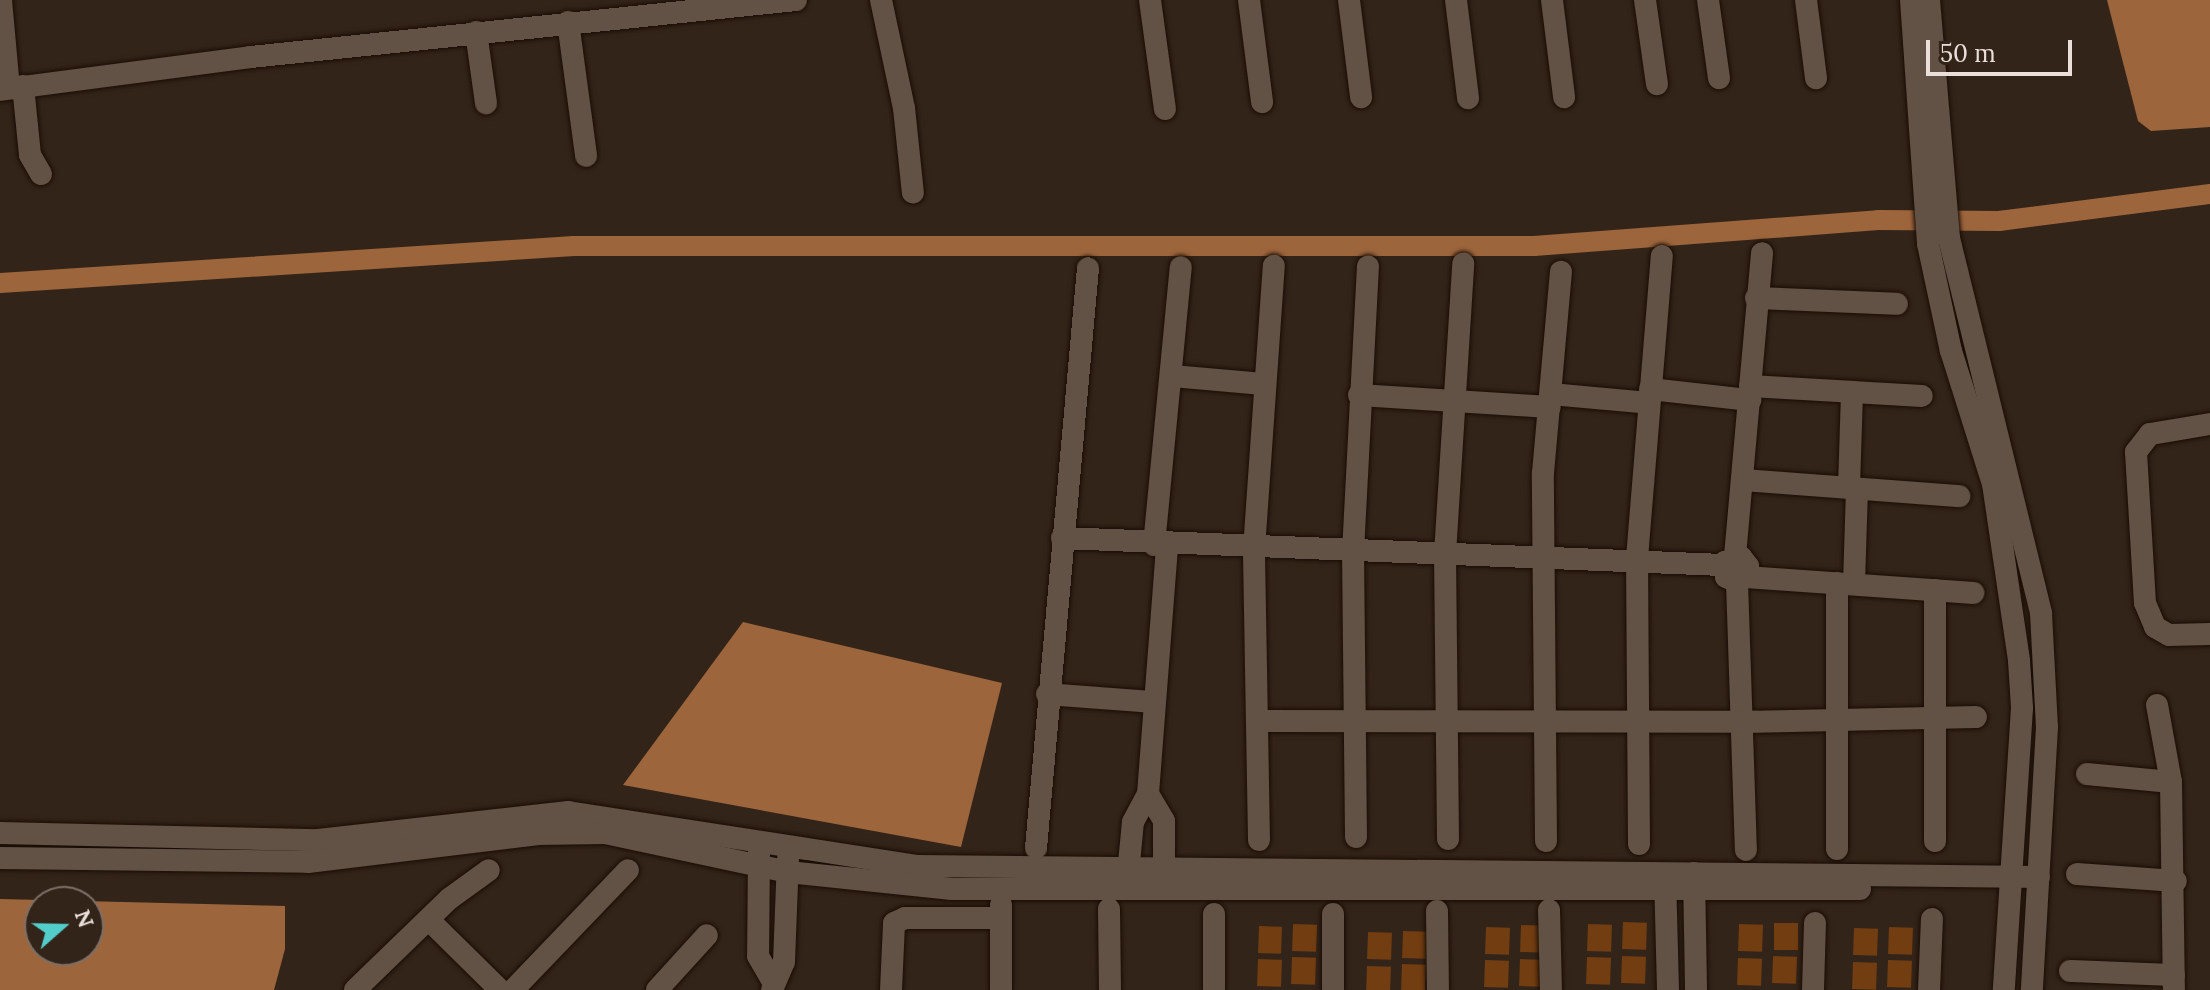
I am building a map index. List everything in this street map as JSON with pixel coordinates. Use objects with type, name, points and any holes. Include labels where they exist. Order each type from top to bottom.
[{"type":"street","points":[[1,0],[11,88],[30,155],[41,174]]},
{"type":"street","points":[[11,88],[476,32],[796,0]]},
{"type":"street","points":[[881,0],[904,108],[913,193]]},
{"type":"street","points":[[1150,0],[1165,109]]},
{"type":"street","points":[[1249,0],[1262,102]]},
{"type":"street","points":[[1349,0],[1361,97]]},
{"type":"street","points":[[1456,0],[1468,98]]},
{"type":"street","points":[[1552,0],[1564,97]]},
{"type":"street","points":[[1645,0],[1657,84]]},
{"type":"street","points":[[1708,0],[1719,78]]},
{"type":"street","points":[[1806,0],[1816,78]]},
{"type":"street","points":[[1892,0],[1917,4],[1951,351],[1993,484],[2014,616],[2022,708],[2008,881],[2004,990]]},
{"type":"street","points":[[568,22],[586,156]]},
{"type":"street","points":[[476,32],[486,103]]},
{"type":"street","points":[[1938,241],[2041,613],[2047,727],[2032,990]]},
{"type":"street","points":[[1746,850],[1735,570],[1762,253]]},
{"type":"street","points":[[1639,844],[1637,558],[1662,256]]},
{"type":"street","points":[[1448,839],[1445,554],[1463,264]]},
{"type":"street","points":[[1259,840],[1254,549],[1274,266]]},
{"type":"street","points":[[1356,837],[1353,552],[1368,266]]},
{"type":"street","points":[[1127,879],[1133,822],[1148,794],[1160,545],[1181,267]]},
{"type":"street","points":[[1036,848],[1047,694],[1088,268]]},
{"type":"street","points":[[1546,841],[1543,558],[1550,400],[1561,272]]},
{"type":"street","points":[[1756,298],[1897,304]]},
{"type":"street","points":[[1172,376],[1264,384]]},
{"type":"street","points":[[1359,395],[1550,400],[1750,393],[1852,392],[1922,396]]},
{"type":"street","points":[[1837,849],[1837,721],[1853,488],[1852,392]]},
{"type":"street","points":[[2210,424],[2150,434],[2136,452],[2145,603],[2155,627],[2169,635],[2210,634]]},
{"type":"street","points":[[1744,480],[1959,496]]},
{"type":"street","points":[[1062,538],[1254,549],[1637,558],[1845,584],[1973,593]]},
{"type":"street","points":[[1935,590],[1935,841]]},
{"type":"street","points":[[2014,616],[2041,613]]},
{"type":"street","points":[[1047,694],[1154,702]]},
{"type":"street","points":[[2070,971],[2174,982],[2176,881],[2171,782],[2157,705]]},
{"type":"street","points":[[1259,721],[1544,719],[1741,722],[1976,717]]},
{"type":"street","points":[[2087,774],[2171,782]]},
{"type":"street","points":[[1148,794],[1164,821],[1164,878]]},
{"type":"street","points":[[0,833],[305,840],[471,822],[537,824],[758,854],[788,847],[1001,879]]},
{"type":"street","points":[[0,858],[308,862],[455,843],[537,824]]},
{"type":"street","points":[[772,986],[784,962],[788,847]]},
{"type":"street","points":[[758,854],[788,872],[919,887],[1001,879],[1164,878],[2039,881]]},
{"type":"street","points":[[758,854],[758,956],[772,986]]},
{"type":"street","points":[[355,990],[429,920],[489,870]]},
{"type":"street","points":[[513,990],[628,870]]},
{"type":"street","points":[[2077,874],[2176,881]]},
{"type":"street","points":[[1001,879],[1001,990]]},
{"type":"street","points":[[1665,879],[1668,990]]},
{"type":"street","points":[[1694,880],[1696,990]]},
{"type":"street","points":[[1109,909],[1110,990]]},
{"type":"street","points":[[1549,910],[1551,990]]},
{"type":"street","points":[[1437,911],[1438,990]]},
{"type":"street","points":[[1214,914],[1214,990]]},
{"type":"street","points":[[1333,914],[1333,990]]},
{"type":"street","points":[[891,990],[894,923],[905,918],[1001,918]]},
{"type":"street","points":[[1929,990],[1932,919]]},
{"type":"street","points":[[429,920],[500,990]]},
{"type":"street","points":[[1813,990],[1815,923]]},
{"type":"street","points":[[657,990],[707,935]]},
{"type":"shaded area","points":[[2107,0],[2210,0],[2210,127],[2151,131],[2138,121]]},
{"type":"shaded area","points":[[743,622],[1002,683],[961,847],[623,785]]},
{"type":"shaded area","points":[[0,899],[24,900],[24,966],[104,966],[104,902],[285,906],[285,949],[274,990],[0,990]]},
{"type":"building","points":[[1623,922],[1647,923],[1646,950],[1622,949]]},
{"type":"building","points":[[1774,923],[1798,923],[1798,950],[1774,950]]},
{"type":"building","points":[[1293,924],[1317,925],[1316,952],[1292,951]]},
{"type":"building","points":[[1588,924],[1612,925],[1611,952],[1587,951]]},
{"type":"building","points":[[1739,924],[1763,925],[1762,952],[1738,951]]},
{"type":"building","points":[[1521,925],[1545,926],[1544,953],[1520,952]]},
{"type":"building","points":[[1259,926],[1282,927],[1281,954],[1258,953]]},
{"type":"building","points":[[1486,927],[1510,928],[1509,955],[1485,954]]},
{"type":"building","points":[[1889,927],[1913,928],[1912,955],[1888,954]]},
{"type":"building","points":[[1854,928],[1878,929],[1877,956],[1853,955]]},
{"type":"building","points":[[1403,931],[1427,932],[1426,959],[1402,958]]},
{"type":"building","points":[[1368,932],[1392,933],[1391,960],[1367,959]]},
{"type":"building","points":[[1622,956],[1646,957],[1645,984],[1621,983]]},
{"type":"building","points":[[1773,956],[1797,957],[1796,984],[1772,983]]},
{"type":"building","points":[[1292,957],[1316,958],[1315,985],[1291,984]]},
{"type":"building","points":[[1587,957],[1611,958],[1610,985],[1586,984]]},
{"type":"building","points":[[1738,958],[1762,959],[1761,986],[1737,985]]},
{"type":"building","points":[[1258,959],[1282,960],[1281,987],[1257,986]]},
{"type":"building","points":[[1520,959],[1544,960],[1543,987],[1519,986]]},
{"type":"building","points":[[1485,960],[1509,961],[1508,988],[1484,987]]},
{"type":"building","points":[[1888,960],[1912,961],[1911,988],[1887,987]]},
{"type":"building","points":[[1853,962],[1877,963],[1876,990],[1852,989]]},
{"type":"building","points":[[1402,964],[1426,965],[1425,990],[1401,990]]},
{"type":"building","points":[[1367,966],[1391,967],[1390,990],[1366,990]]},
{"type":"waterway","points":[[0,283],[574,246],[1534,246],[1878,220],[1999,221],[2210,194]]}]
